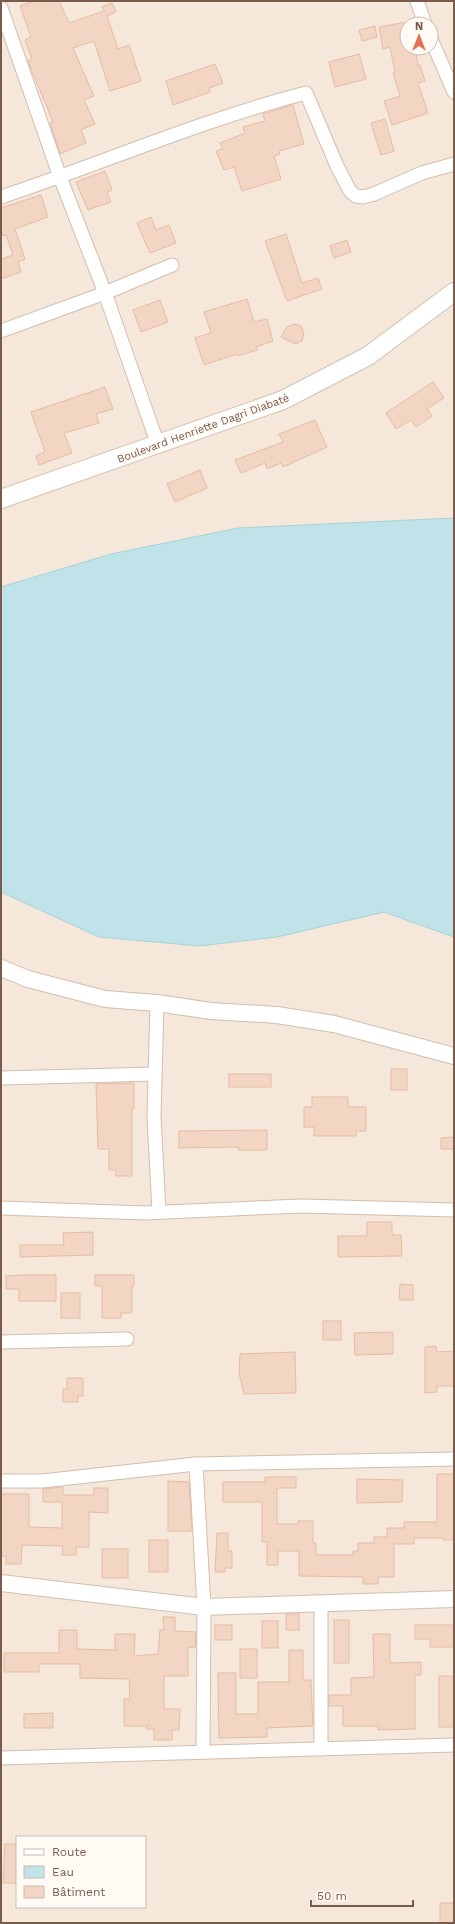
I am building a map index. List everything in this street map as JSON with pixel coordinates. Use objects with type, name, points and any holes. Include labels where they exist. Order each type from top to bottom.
[{"type":"main road","name":"Boulevard Henriette Dagri Diabaté","points":[[1,499],[283,400],[368,356],[454,292]]},
{"type":"street","points":[[417,1],[422,16]]},
{"type":"street","points":[[1,8],[60,177],[105,293],[158,445]]},
{"type":"street","points":[[438,56],[454,92]]},
{"type":"street","points":[[1,197],[258,105],[306,93],[337,166],[350,191],[356,196],[364,197],[374,194],[422,173],[454,164]]},
{"type":"street","points":[[1,331],[105,293],[172,266]]},
{"type":"street","points":[[1,968],[28,979],[105,999],[157,1003],[211,1012],[276,1015],[334,1024],[454,1056]]},
{"type":"street","points":[[157,1003],[154,1117],[159,1211]]},
{"type":"street","points":[[1,1078],[154,1074]]},
{"type":"street","points":[[1,1208],[145,1213],[159,1211],[301,1206],[454,1210]]},
{"type":"street","points":[[1,1342],[127,1339]]},
{"type":"street","points":[[1,1481],[42,1481],[196,1464],[454,1459]]},
{"type":"street","points":[[196,1464],[204,1607],[203,1752]]},
{"type":"street","points":[[1,1583],[204,1607],[454,1599]]},
{"type":"street","points":[[321,1604],[321,1749]]},
{"type":"street","points":[[1,1758],[454,1745]]},
{"type":"shaded area","points":[[1,1],[454,1],[454,1923],[1,1923]]},
{"type":"water","points":[[454,518],[454,937],[384,912],[277,937],[199,946],[99,937],[1,892],[1,587],[111,554],[238,528]]},
{"type":"building","points":[[33,1],[59,1],[69,23],[104,11],[102,7],[112,3],[116,12],[107,16],[118,49],[129,45],[141,81],[110,91],[94,41],[73,48],[94,96],[84,100],[95,124],[81,130],[86,143],[60,154],[50,123],[53,122],[28,61],[32,59],[25,40],[31,37],[20,6]]},
{"type":"building","points":[[399,23],[399,56],[416,56],[418,66],[420,65],[425,81],[418,83],[428,113],[392,125],[384,101],[400,96],[393,73],[395,72],[390,47],[383,49],[379,27]]},
{"type":"building","points":[[375,26],[377,37],[362,41],[359,30]]},
{"type":"building","points":[[359,54],[366,79],[335,87],[329,62]]},
{"type":"building","points":[[215,64],[223,83],[209,88],[210,92],[173,105],[166,81]]},
{"type":"building","points":[[293,105],[304,144],[279,151],[280,154],[274,156],[281,179],[242,191],[234,167],[224,170],[216,151],[223,149],[220,143],[245,133],[243,127],[265,121],[263,114]]},
{"type":"building","points":[[385,119],[394,151],[381,155],[371,123]]},
{"type":"building","points":[[105,171],[112,190],[107,192],[111,202],[88,210],[76,182]]},
{"type":"building","points":[[41,195],[48,217],[15,229],[25,259],[18,262],[21,272],[1,279],[1,259],[13,255],[6,235],[3,236],[1,229],[1,208]]},
{"type":"building","points":[[151,217],[156,230],[169,225],[176,243],[150,253],[137,223]]},
{"type":"building","points":[[286,234],[302,283],[318,278],[322,289],[287,301],[265,241]]},
{"type":"building","points":[[347,240],[351,252],[334,258],[330,246]]},
{"type":"building","points":[[247,299],[254,322],[267,319],[273,341],[256,347],[257,350],[237,356],[237,354],[204,365],[195,338],[211,333],[204,312]]},
{"type":"building","points":[[160,300],[168,322],[141,332],[133,310]]},
{"type":"building","points":[[294,324],[301,326],[304,333],[302,341],[295,344],[281,337],[287,327]]},
{"type":"building","points":[[433,382],[444,398],[427,409],[432,416],[416,427],[411,420],[396,429],[386,413]]},
{"type":"building","points":[[105,387],[113,409],[96,414],[99,423],[64,433],[72,453],[39,465],[36,456],[45,452],[31,412]]},
{"type":"building","points":[[315,420],[327,447],[283,467],[281,463],[267,469],[265,463],[241,473],[235,460],[283,442],[279,434]]},
{"type":"building","points":[[200,470],[207,488],[175,502],[167,484]]},
{"type":"building","points":[[391,1069],[407,1069],[407,1090],[391,1090]]},
{"type":"building","points":[[229,1074],[271,1074],[271,1087],[229,1087]]},
{"type":"building","points":[[134,1083],[134,1109],[132,1109],[132,1176],[116,1176],[116,1170],[109,1170],[109,1149],[98,1149],[96,1084]]},
{"type":"building","points":[[312,1097],[348,1097],[348,1107],[366,1107],[366,1131],[356,1131],[356,1136],[314,1136],[314,1127],[304,1127],[304,1107],[312,1107]]},
{"type":"building","points":[[267,1130],[267,1150],[238,1150],[238,1147],[179,1148],[179,1131]]},
{"type":"building","points":[[454,1137],[454,1149],[441,1149],[441,1138]]},
{"type":"building","points":[[367,1222],[392,1222],[392,1235],[401,1235],[402,1256],[338,1257],[338,1236],[367,1236]]},
{"type":"building","points":[[93,1232],[93,1255],[20,1257],[20,1245],[64,1245],[63,1233]]},
{"type":"building","points":[[56,1275],[56,1301],[19,1301],[19,1289],[6,1289],[6,1276]]},
{"type":"building","points":[[95,1275],[134,1275],[134,1286],[132,1286],[132,1313],[121,1313],[121,1318],[102,1318],[102,1286],[95,1286]]},
{"type":"building","points":[[400,1284],[413,1285],[413,1300],[399,1300]]},
{"type":"building","points":[[61,1293],[80,1293],[80,1318],[61,1318]]},
{"type":"building","points":[[323,1321],[341,1321],[341,1340],[323,1340]]},
{"type":"building","points":[[393,1332],[393,1354],[355,1355],[354,1333]]},
{"type":"building","points":[[436,1346],[437,1352],[454,1351],[454,1386],[437,1386],[437,1392],[425,1393],[425,1347]]},
{"type":"building","points":[[295,1352],[296,1393],[244,1394],[239,1373],[240,1354]]},
{"type":"building","points":[[67,1378],[83,1378],[83,1396],[78,1396],[78,1402],[63,1402],[63,1389],[67,1389]]},
{"type":"building","points":[[437,1474],[454,1474],[454,1540],[443,1540],[443,1538],[414,1538],[414,1544],[394,1544],[394,1577],[378,1577],[378,1584],[363,1584],[363,1577],[299,1576],[299,1551],[278,1551],[278,1565],[267,1565],[267,1542],[262,1542],[262,1502],[223,1502],[223,1482],[265,1482],[265,1477],[296,1477],[296,1488],[277,1488],[277,1524],[298,1524],[298,1521],[313,1521],[313,1543],[316,1543],[316,1555],[353,1555],[353,1551],[358,1551],[358,1543],[374,1543],[374,1537],[387,1537],[387,1528],[404,1528],[404,1522],[437,1522]]},
{"type":"building","points":[[357,1479],[403,1480],[402,1502],[357,1503]]},
{"type":"building","points":[[168,1481],[189,1482],[192,1531],[168,1531]]},
{"type":"building","points":[[63,1487],[63,1495],[94,1495],[94,1488],[108,1488],[108,1513],[89,1512],[89,1547],[76,1547],[76,1555],[62,1555],[63,1546],[22,1545],[21,1564],[6,1564],[6,1556],[1,1556],[1,1494],[29,1494],[29,1527],[62,1528],[62,1502],[43,1502],[43,1489]]},
{"type":"building","points":[[217,1533],[228,1533],[228,1551],[232,1551],[232,1568],[225,1568],[225,1572],[215,1572]]},
{"type":"building","points":[[149,1540],[168,1540],[168,1572],[149,1572]]},
{"type":"building","points":[[102,1549],[128,1549],[128,1578],[102,1578]]},
{"type":"building","points":[[286,1614],[299,1614],[299,1630],[286,1630]]},
{"type":"building","points":[[163,1617],[175,1617],[175,1631],[196,1632],[195,1648],[188,1647],[188,1676],[164,1676],[164,1709],[180,1709],[179,1730],[172,1730],[172,1740],[154,1740],[154,1729],[146,1729],[147,1726],[124,1726],[124,1699],[130,1699],[129,1679],[80,1678],[80,1664],[39,1664],[39,1672],[4,1672],[4,1653],[59,1653],[59,1630],[77,1630],[77,1649],[115,1650],[115,1634],[135,1634],[134,1656],[158,1654],[160,1630],[164,1630]]},
{"type":"building","points":[[334,1620],[349,1620],[349,1663],[334,1663]]},
{"type":"building","points":[[262,1621],[278,1621],[278,1648],[262,1648]]},
{"type":"building","points":[[215,1625],[232,1625],[232,1640],[215,1640]]},
{"type":"building","points":[[415,1625],[454,1625],[454,1647],[430,1647],[430,1639],[415,1639]]},
{"type":"building","points":[[373,1634],[390,1634],[390,1663],[421,1662],[421,1675],[415,1675],[415,1729],[378,1730],[378,1726],[343,1726],[343,1706],[329,1706],[329,1695],[351,1695],[351,1678],[374,1677]]},
{"type":"building","points":[[240,1649],[257,1649],[257,1678],[240,1678]]},
{"type":"building","points":[[289,1650],[303,1650],[303,1680],[311,1680],[313,1726],[267,1728],[267,1737],[219,1738],[218,1673],[236,1673],[236,1714],[258,1714],[258,1682],[289,1682]]},
{"type":"building","points":[[439,1676],[454,1676],[454,1727],[439,1727]]},
{"type":"building","points":[[53,1713],[53,1728],[24,1728],[24,1714]]},
{"type":"building","points":[[5,1844],[16,1844],[16,1883],[3,1883]]},
{"type":"building","points":[[440,1903],[454,1903],[454,1923],[440,1923]]}]
